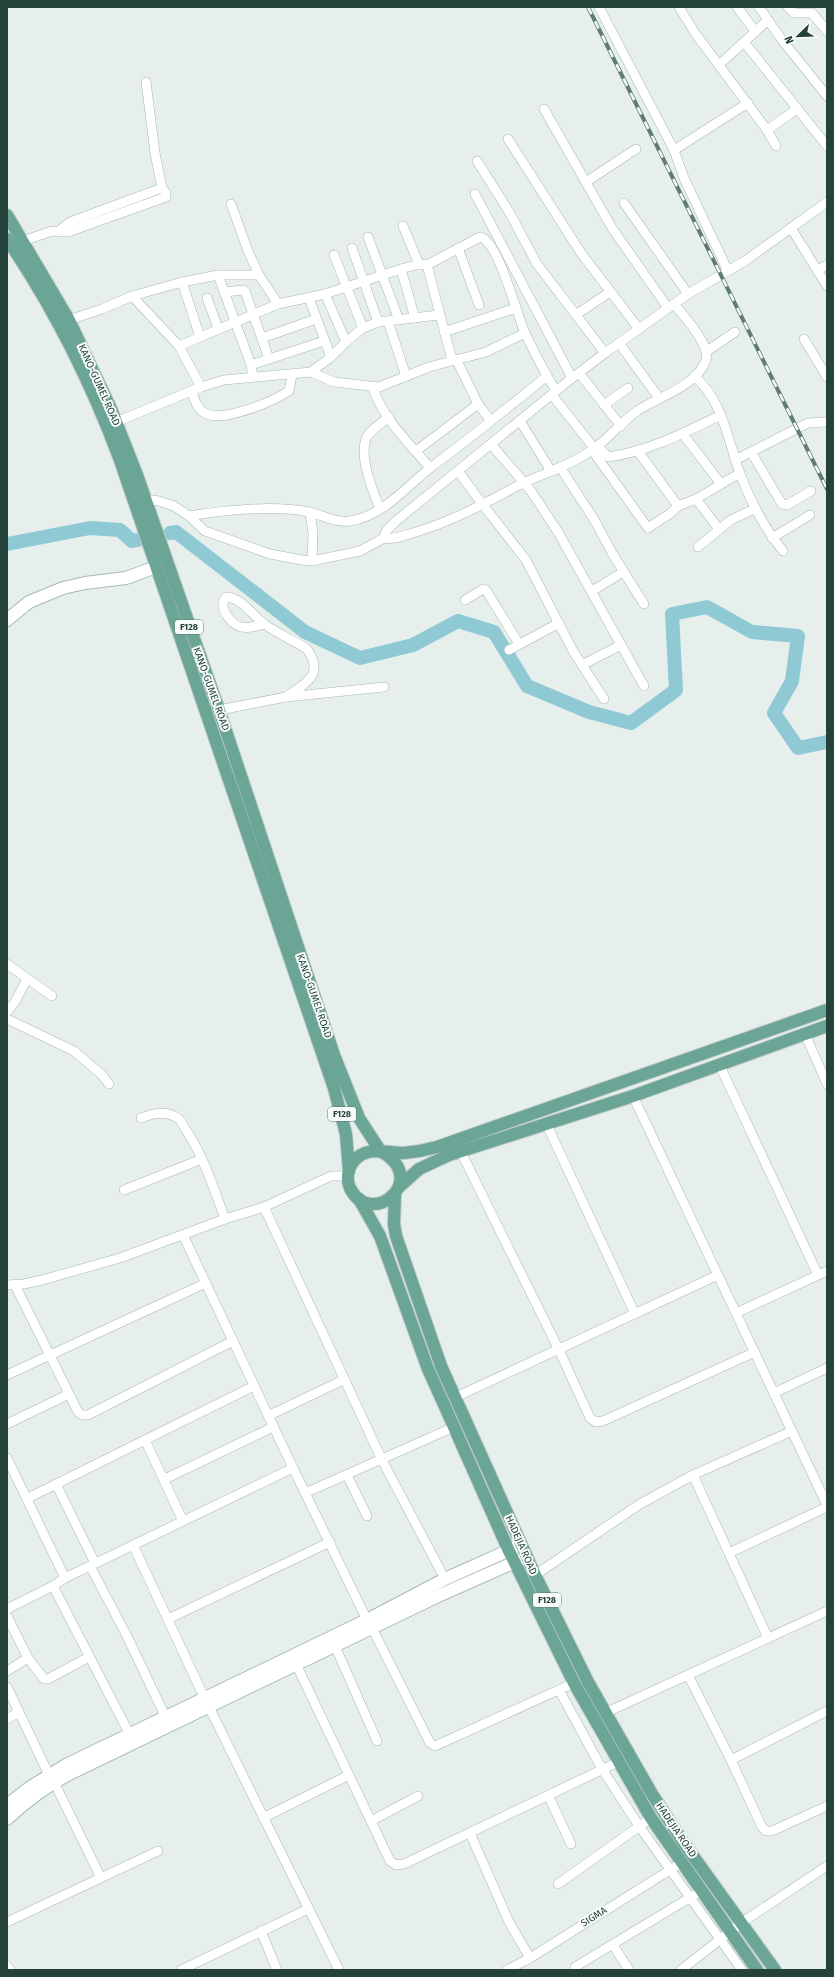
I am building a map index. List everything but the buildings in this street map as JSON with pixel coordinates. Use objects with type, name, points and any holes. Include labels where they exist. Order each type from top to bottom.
[{"type":"main road","name":"KANO-GUMEL ROAD","points":[[7,215],[69,320],[85,373],[110,432],[334,1088],[346,1134],[348,1174]]},
{"type":"main road","name":"KANO-GUMEL ROAD","points":[[7,239],[43,296],[76,343],[116,422],[145,499],[219,710],[334,1055],[364,1127],[382,1152]]},
{"type":"main road","points":[[234,792],[245,787]]},
{"type":"main road","points":[[348,1174],[357,1157],[368,1152],[405,1153],[437,1147],[827,1010]]},
{"type":"main road","points":[[359,1199],[374,1204],[389,1200],[419,1169],[461,1152],[546,1123],[633,1096],[720,1066],[827,1026]]},
{"type":"main road","name":"F128","points":[[382,1152],[393,1158],[398,1167],[401,1177],[397,1191]]},
{"type":"main road","name":"F128","points":[[348,1174],[349,1185],[353,1193],[359,1199]]},
{"type":"main road","name":"HADEJIA ROAD","points":[[397,1191],[394,1224],[396,1236],[438,1359],[535,1576],[605,1713],[652,1794],[683,1842],[775,1970]]},
{"type":"main road","name":"HADEJIA ROAD","points":[[359,1199],[380,1236],[428,1369],[509,1551],[574,1683],[651,1818],[701,1891],[725,1936],[756,1969]]},
{"type":"street","points":[[599,7],[674,150],[684,178],[728,271]]},
{"type":"street","points":[[679,7],[695,33],[720,64],[767,130],[776,146]]},
{"type":"street","points":[[737,7],[755,31]]},
{"type":"street","points":[[759,7],[827,96]]},
{"type":"street","points":[[788,7],[794,13],[812,13],[827,31]]},
{"type":"street","points":[[720,64],[768,20]]},
{"type":"street","points":[[744,42],[827,146]]},
{"type":"street","points":[[23,240],[60,230],[70,222],[162,188],[155,153],[146,82]]},
{"type":"street","points":[[674,150],[748,103]]},
{"type":"street","points":[[145,499],[159,501],[174,506],[205,531],[270,554],[312,561],[360,551],[384,538],[399,538],[432,528],[482,505],[524,483],[572,462],[595,448],[636,412],[659,398],[678,389],[694,376],[703,367],[707,358],[707,351],[701,339],[671,306],[612,228],[544,109]]},
{"type":"street","points":[[767,130],[797,109]]},
{"type":"street","points":[[508,139],[581,253],[639,329]]},
{"type":"street","points":[[586,182],[636,149]]},
{"type":"street","points":[[477,161],[508,210],[536,264],[577,314],[605,353]]},
{"type":"street","points":[[475,194],[575,375],[604,405],[621,426]]},
{"type":"street","points":[[384,538],[386,531],[396,521],[575,375],[688,294],[728,271],[827,202]]},
{"type":"street","points":[[624,203],[688,294]]},
{"type":"street","points":[[231,204],[248,251],[259,275],[278,304]]},
{"type":"street","points":[[402,226],[423,265],[454,360],[478,404],[491,421]]},
{"type":"street","points":[[791,228],[827,286]]},
{"type":"street","points":[[368,237],[399,320]]},
{"type":"street","points":[[179,346],[218,328],[254,315],[278,304],[325,294],[401,269],[423,265],[480,237],[486,239],[503,271],[525,333],[554,393],[595,448],[647,528],[664,518],[678,506],[696,498],[740,473]]},
{"type":"street","points":[[352,248],[365,281],[378,322]]},
{"type":"street","points":[[458,248],[479,304]]},
{"type":"street","points":[[334,255],[363,328]]},
{"type":"street","points":[[817,270],[827,265]]},
{"type":"street","points":[[401,269],[415,318]]},
{"type":"street","points":[[69,320],[102,310],[132,296],[182,282],[218,275],[259,275]]},
{"type":"street","points":[[218,275],[251,365],[253,378]]},
{"type":"street","points":[[182,282],[200,337]]},
{"type":"street","points":[[224,292],[245,291],[269,359]]},
{"type":"street","points":[[577,314],[610,292]]},
{"type":"street","points":[[325,294],[346,342]]},
{"type":"street","points":[[132,296],[179,346],[196,389],[197,406],[203,412],[216,417],[224,417],[254,409],[289,391],[292,375]]},
{"type":"street","points":[[207,298],[218,328]]},
{"type":"street","points":[[309,298],[324,341],[332,357]]},
{"type":"street","points":[[444,332],[516,308]]},
{"type":"street","points":[[116,422],[196,389],[224,380],[292,375],[311,372],[332,357],[346,342],[363,328],[378,322],[439,315]]},
{"type":"street","points":[[262,338],[316,319]]},
{"type":"street","points":[[388,321],[406,376]]},
{"type":"street","points":[[707,351],[735,332]]},
{"type":"street","points":[[311,372],[334,382],[373,388],[391,384],[406,376],[454,360],[486,352],[525,333]]},
{"type":"street","points":[[804,339],[827,377]]},
{"type":"street","points":[[251,365],[324,341]]},
{"type":"street","points":[[619,343],[659,398]]},
{"type":"street","points":[[188,516],[207,513],[274,509],[310,512],[333,520],[349,521],[380,509],[547,376]]},
{"type":"street","points":[[694,376],[706,388],[721,415],[735,460],[754,509],[772,538],[783,551]]},
{"type":"street","points":[[373,388],[377,398],[389,417],[430,468]]},
{"type":"street","points":[[604,405],[628,388]]},
{"type":"street","points":[[416,451],[478,404]]},
{"type":"street","points":[[595,448],[608,457],[637,450],[682,433],[721,415]]},
{"type":"street","points":[[380,509],[367,468],[365,446],[369,434],[389,417]]},
{"type":"street","points":[[520,421],[551,471]]},
{"type":"street","points":[[735,460],[808,423],[827,422]]},
{"type":"street","points":[[682,433],[721,484]]},
{"type":"street","points":[[491,444],[524,483],[558,532],[644,686]]},
{"type":"street","points":[[637,450],[678,506]]},
{"type":"street","points":[[751,452],[782,504],[787,505],[811,491]]},
{"type":"street","points":[[560,467],[595,521],[623,572],[644,604]]},
{"type":"street","points":[[458,470],[482,505],[526,560],[582,665],[604,699]]},
{"type":"street","points":[[696,498],[719,528]]},
{"type":"street","points":[[698,547],[719,528],[731,520],[754,509]]},
{"type":"street","points":[[310,512],[313,533],[312,561]]},
{"type":"street","points":[[772,538],[810,515]]},
{"type":"street","points":[[7,620],[29,602],[63,588],[85,583],[126,578],[156,567]]},
{"type":"street","points":[[592,591],[623,572]]},
{"type":"street","points":[[465,600],[483,590],[486,590],[519,644]]},
{"type":"street","points":[[509,650],[559,623]]},
{"type":"street","points":[[264,624],[307,649],[311,655],[314,670],[312,677],[286,697]]},
{"type":"street","points":[[582,665],[622,645]]},
{"type":"street","points":[[219,710],[286,697],[384,686]]},
{"type":"street","points":[[7,964],[52,996]]},
{"type":"street","points":[[7,1012],[15,1002],[27,979]]},
{"type":"street","points":[[7,1019],[74,1051],[101,1074],[110,1084]]},
{"type":"street","points":[[805,1034],[827,1084]]},
{"type":"street","points":[[720,1066],[818,1275]]},
{"type":"street","points":[[633,1096],[827,1506],[729,1552]]},
{"type":"street","points":[[141,1118],[151,1114],[164,1113],[179,1120],[193,1140],[202,1159],[225,1219]]},
{"type":"street","points":[[546,1123],[635,1314]]},
{"type":"street","points":[[461,1152],[559,1350],[590,1418],[596,1422],[603,1421],[755,1352]]},
{"type":"street","points":[[124,1190],[202,1159]]},
{"type":"street","points":[[233,1341],[88,1415],[82,1415],[78,1412],[50,1355],[11,1285],[42,1280],[120,1258],[225,1219],[264,1207],[331,1176],[348,1174]]},
{"type":"street","points":[[264,1207],[343,1380],[382,1460],[445,1579]]},
{"type":"street","points":[[183,1235],[305,1493],[369,1624],[430,1743],[435,1746],[574,1683]]},
{"type":"street","points":[[736,1313],[827,1271]]},
{"type":"street","points":[[456,1397],[559,1350],[718,1274]]},
{"type":"street","points":[[7,1375],[206,1283]]},
{"type":"street","points":[[774,1393],[827,1368]]},
{"type":"street","points":[[268,1416],[343,1380]]},
{"type":"street","points":[[28,1498],[254,1386]]},
{"type":"street","points":[[7,1424],[69,1394]]},
{"type":"street","points":[[164,1479],[273,1427]]},
{"type":"street","points":[[305,1493],[454,1427]]},
{"type":"street","points":[[535,1576],[640,1504],[693,1475],[792,1431]]},
{"type":"street","points":[[145,1440],[183,1521]]},
{"type":"street","points":[[7,1458],[28,1498],[65,1578]]},
{"type":"street","points":[[7,1610],[53,1586],[65,1578],[293,1468]]},
{"type":"street","points":[[347,1475],[367,1516]]},
{"type":"street","points":[[693,1475],[768,1638]]},
{"type":"street","points":[[56,1484],[165,1716]]},
{"type":"street","points":[[168,1619],[330,1542]]},
{"type":"street","points":[[133,1545],[206,1702],[338,1970]]},
{"type":"street","points":[[7,1805],[52,1778],[165,1716],[206,1702],[335,1646],[445,1579],[521,1545]]},
{"type":"street","points":[[7,1819],[52,1778],[369,1624],[438,1596],[526,1557]]},
{"type":"street","points":[[53,1586],[130,1735]]},
{"type":"street","points":[[605,1713],[827,1611]]},
{"type":"street","points":[[7,1616],[28,1658],[44,1679],[89,1657]]},
{"type":"street","points":[[335,1646],[377,1740]]},
{"type":"street","points":[[7,1670],[28,1658]]},
{"type":"street","points":[[296,1664],[390,1860],[396,1865],[404,1864],[618,1762]]},
{"type":"street","points":[[688,1675],[731,1760],[762,1827],[766,1831],[772,1831],[827,1806]]},
{"type":"street","points":[[7,1687],[101,1878]]},
{"type":"street","points":[[559,1690],[602,1769],[639,1826],[690,1898],[725,1936],[742,1970]]},
{"type":"street","points":[[731,1760],[827,1711]]},
{"type":"street","points":[[7,1719],[19,1712]]},
{"type":"street","points":[[263,1818],[349,1775]]},
{"type":"street","points":[[371,1821],[418,1796]]},
{"type":"street","points":[[548,1796],[570,1844]]},
{"type":"street","points":[[558,1884],[651,1818]]},
{"type":"street","points":[[470,1833],[509,1922],[530,1958]]},
{"type":"street","points":[[7,1922],[158,1851]]},
{"type":"street","name":"SIGMA","points":[[507,1970],[530,1958],[681,1863]]},
{"type":"street","points":[[681,1970],[741,1923],[827,1866]]},
{"type":"street","points":[[575,1967],[613,1946],[701,1891]]},
{"type":"street","points":[[181,1970],[308,1909]]},
{"type":"street","points":[[261,1931],[277,1970]]},
{"type":"street","points":[[613,1946],[629,1970]]},
{"type":"street","points":[[7,1966],[10,1970]]},
{"type":"waterway","points":[[7,544],[90,528],[120,530],[132,541],[142,539]]},
{"type":"waterway","points":[[170,533],[176,532],[305,632],[360,658],[413,645],[458,621],[494,632],[527,686],[589,712],[631,723],[676,690],[672,614],[707,607],[752,632],[798,636],[792,681],[774,713],[798,748],[827,742]]},
{"type":"railway","points":[[588,7],[827,489]]}]
